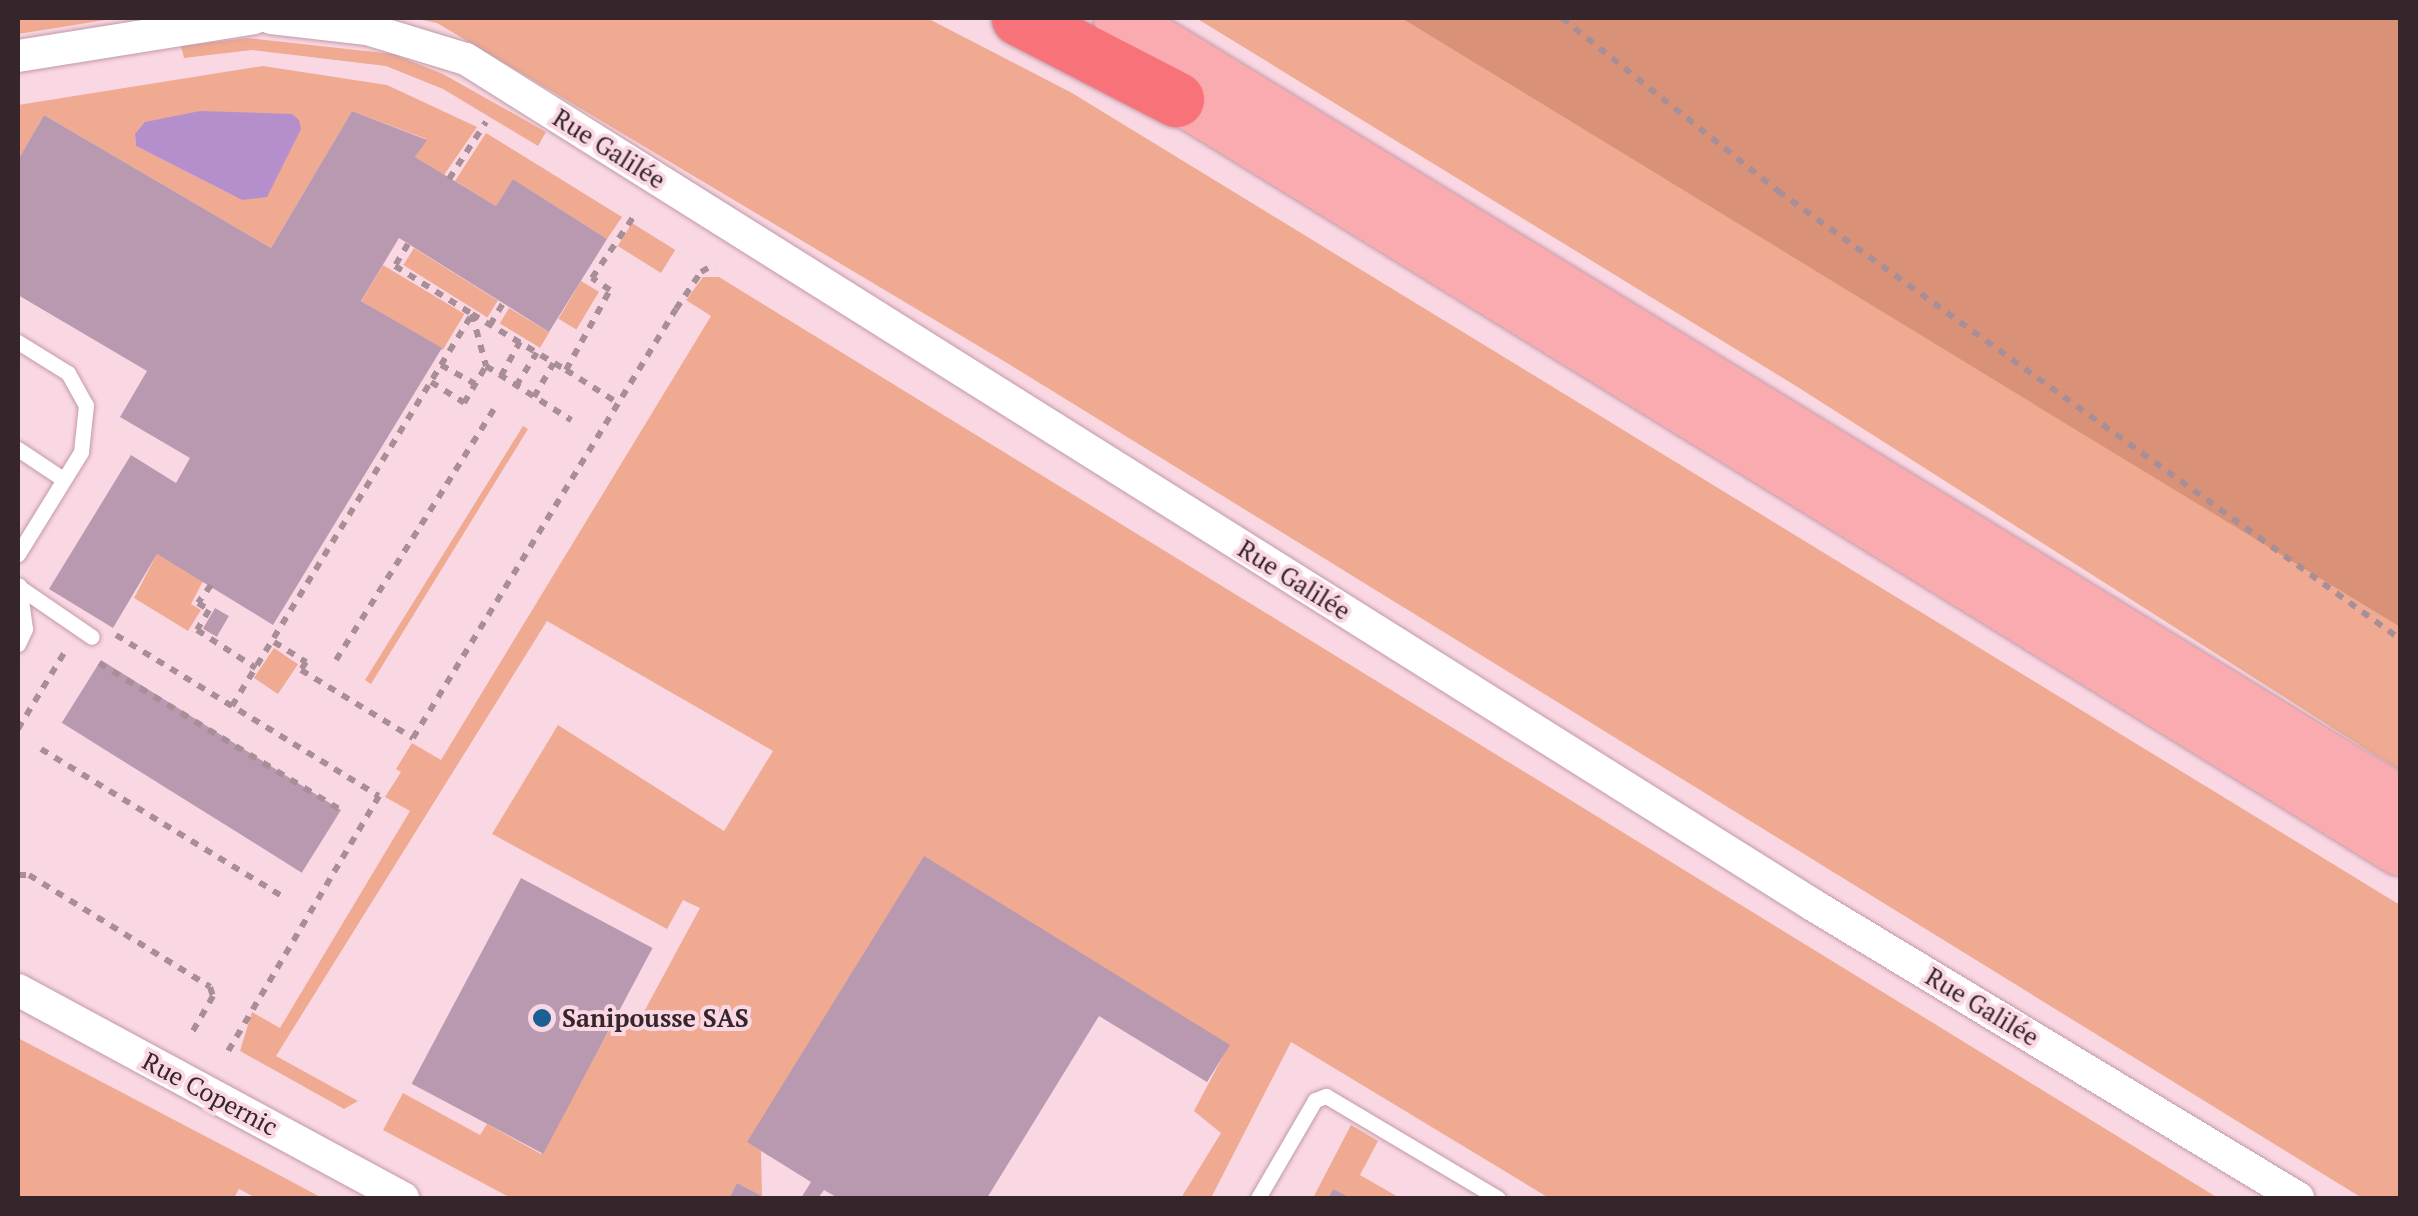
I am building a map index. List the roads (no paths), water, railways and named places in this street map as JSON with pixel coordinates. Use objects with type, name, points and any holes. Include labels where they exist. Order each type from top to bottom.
[{"type":"highway","points":[[1020,18],[1176,99]]},
{"type":"main road","points":[[1061,18],[1176,99],[2400,851]]},
{"type":"main road","points":[[1119,18],[2400,802]]},
{"type":"street","points":[[18,56],[254,18]]},
{"type":"street","name":"Rue Galilée","points":[[271,18],[367,29],[466,59],[1813,905],[2298,1198]]},
{"type":"street","name":"Rue Copernic","points":[[18,990],[403,1198]]},
{"type":"lane","points":[[18,342],[68,373],[86,405],[81,452],[19,548]]},
{"type":"lane","points":[[18,450],[63,479]]},
{"type":"lane","points":[[18,582],[85,633]]},
{"type":"lane","points":[[18,582],[26,629],[18,644]]},
{"type":"lane","points":[[1258,1198],[1314,1100],[1341,1100],[1498,1198]]},
{"type":"place","name":"Sanipousse SAS","points":[[542,1018]]}]
